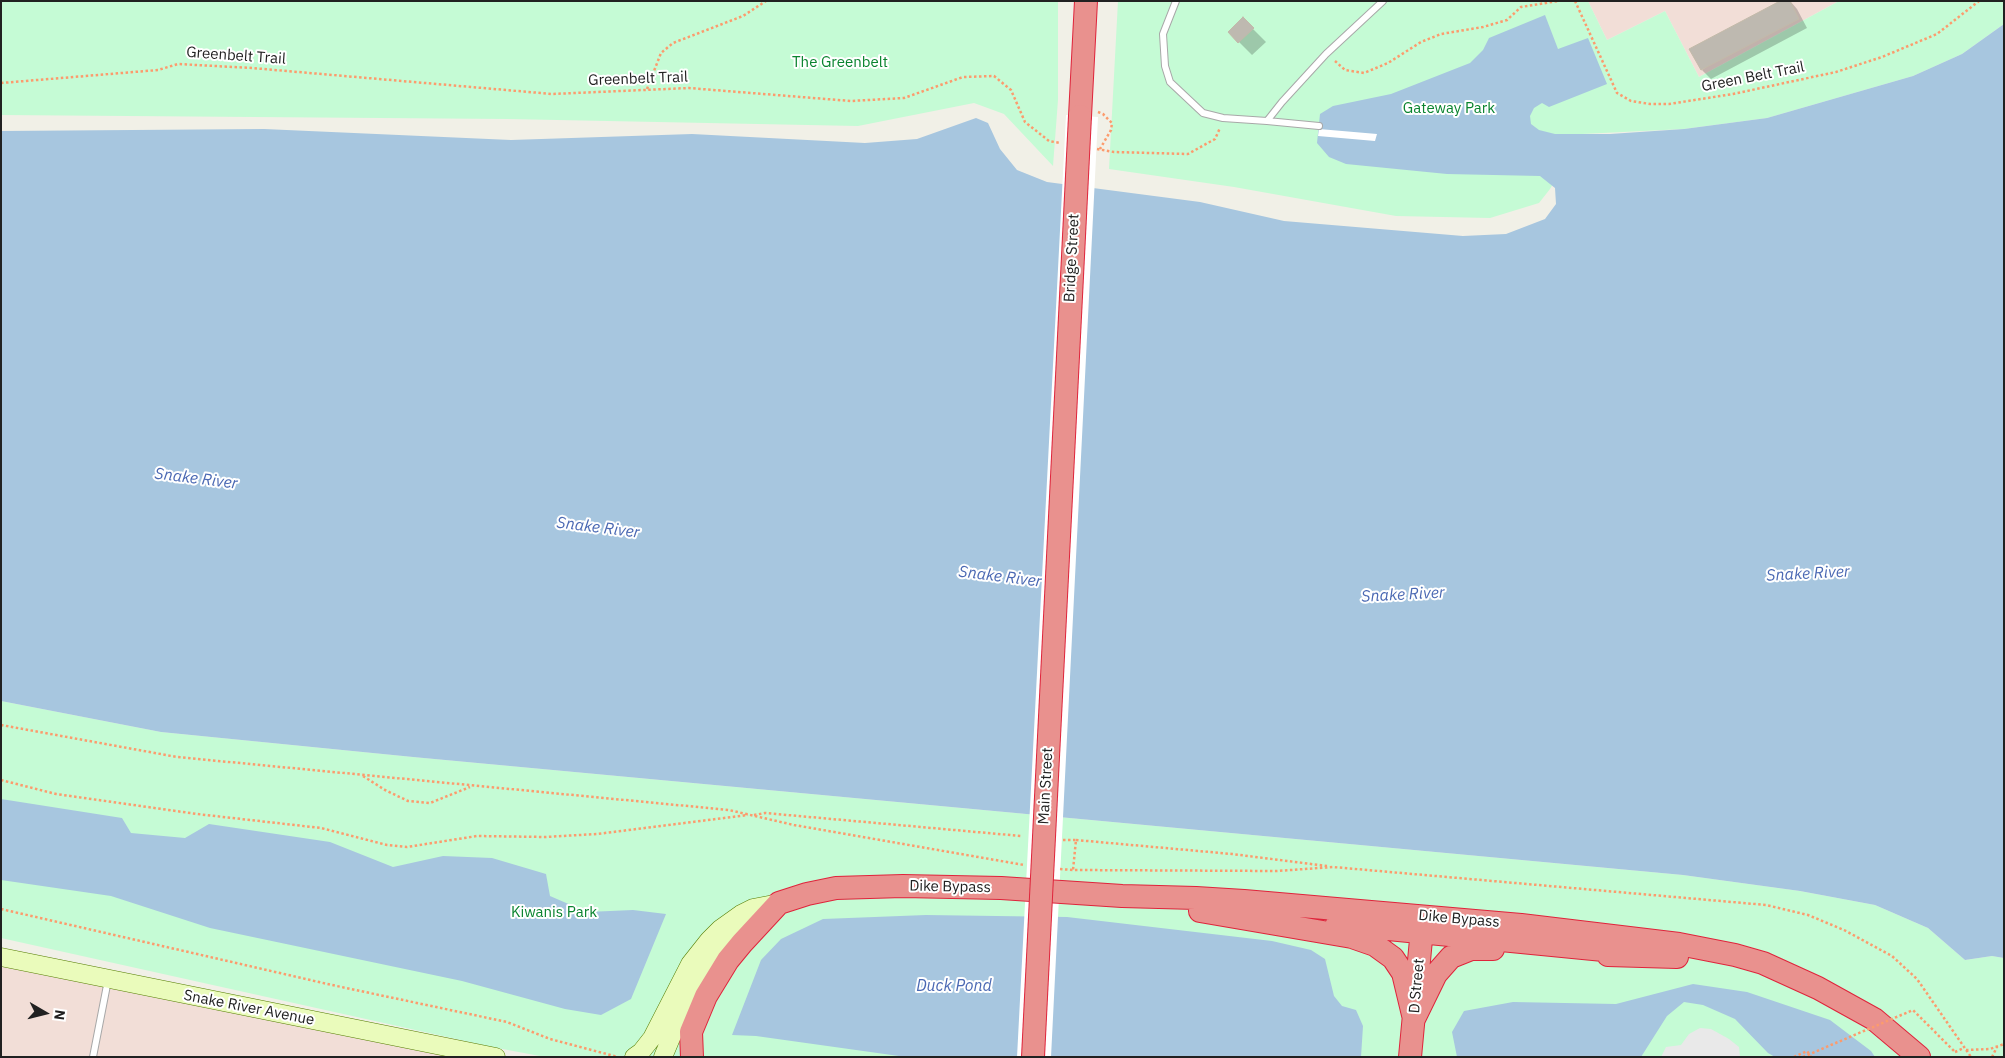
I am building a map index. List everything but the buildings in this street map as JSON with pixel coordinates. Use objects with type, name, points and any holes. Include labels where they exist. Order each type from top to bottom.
[{"type":"highway","name":"Bridge Street","points":[[1059,515],[1088,114],[1086,1]]},
{"type":"highway","name":"Main Street","points":[[1033,1057],[1059,515]]},
{"type":"highway","name":"Dike Bypass","points":[[779,903],[820,890],[863,886],[1001,888],[1122,896],[1196,898],[1422,924],[1677,957],[1790,976]]},
{"type":"highway","name":"Dike Bypass","points":[[1122,896],[1196,910],[1422,924],[1580,931],[1678,944],[1763,963],[1860,1010],[1889,1030],[1919,1057]]},
{"type":"highway","points":[[692,1057],[690,1038],[706,996],[742,943],[779,903]]},
{"type":"highway","points":[[1196,910],[1352,937],[1375,945],[1393,958],[1403,973],[1414,1039]]},
{"type":"highway","name":"D Street","points":[[1414,1039],[1422,924]]},
{"type":"highway","points":[[1414,1039],[1436,974],[1451,957],[1471,949],[1677,957]]},
{"type":"main road","points":[[634,1057],[641,1052],[652,1038],[690,964],[709,940],[720,929],[741,914],[753,908],[779,903]]},
{"type":"main road","points":[[663,1057],[684,1007],[711,958],[746,923],[779,903]]},
{"type":"main road","name":"Snake River Avenue","points":[[1,957],[496,1057]]},
{"type":"lane","points":[[1176,1],[1163,34],[1165,66],[1170,82],[1203,113],[1223,118],[1319,126]]},
{"type":"lane","points":[[1267,121],[1326,54],[1383,1]]},
{"type":"lane","points":[[93,1057],[108,979]]},
{"type":"path","points":[[646,89],[661,53],[673,43],[743,16],[766,1]]},
{"type":"path","points":[[1326,54],[1345,70],[1364,72],[1388,63],[1421,42],[1440,34],[1483,27],[1507,20],[1521,7],[1558,1]]},
{"type":"path","name":"Green Belt Trail","points":[[1575,1],[1617,93],[1631,101],[1669,104],[1732,94],[1836,72],[1882,57],[1936,34],[1979,1]]},
{"type":"path","name":"Greenbelt Trail","points":[[1,83],[158,70],[178,64],[252,68],[552,94],[689,88],[851,101],[904,98],[963,77],[994,76],[1011,90],[1026,122],[1050,141],[1066,144]]},
{"type":"path","points":[[1088,114],[1103,114],[1112,122],[1111,130],[1100,149]]},
{"type":"path","points":[[1091,148],[1114,152],[1188,154],[1215,139],[1223,118]]},
{"type":"path","points":[[1,725],[177,757],[729,810],[866,838],[1028,865]]},
{"type":"path","points":[[362,776],[408,801],[430,803],[472,786]]},
{"type":"path","points":[[1,780],[56,794],[321,828],[387,845],[407,847],[478,836],[545,837],[597,834],[765,813],[1021,836]]},
{"type":"path","points":[[1059,839],[1232,854],[1333,867],[1766,905],[1808,915],[1844,930],[1892,956],[1917,979],[1971,1057]]},
{"type":"path","points":[[1073,870],[1076,840]]},
{"type":"path","points":[[1055,868],[1073,870],[1277,871],[1333,867]]},
{"type":"path","points":[[1,909],[332,985],[507,1022],[550,1038],[618,1057]]},
{"type":"path","points":[[1803,1057],[1913,1010],[1955,1052],[1965,1049],[1990,1049],[2004,1044]]},
{"type":"path","points":[[1992,1057],[1998,1046]]},
{"type":"path","points":[[1794,1057],[1807,1051],[1811,1057]]},
{"type":"shaded area","points":[[1588,1],[1839,1],[1699,77],[1665,11],[1607,40]]},
{"type":"shaded area","points":[[1,957],[496,1057],[1,1057]]},
{"type":"shaded area","points":[[1700,1028],[1711,1029],[1729,1039],[1739,1047],[1740,1057],[1661,1057],[1666,1047],[1681,1045],[1689,1034]]},
{"type":"green space","name":"The Greenbelt","points":[[1,1],[1058,1],[1058,100],[1053,166],[1004,114],[974,103],[858,126],[507,119],[1,115]]},
{"type":"green space","name":"Gateway Park","points":[[1118,1],[1588,1],[1607,40],[1665,11],[1699,77],[1839,1],[2004,1],[2004,24],[1962,54],[1913,76],[1767,118],[1684,129],[1582,134],[1550,189],[1539,203],[1490,218],[1396,216],[1234,187],[1109,169]]},
{"type":"green space","name":"Kiwanis Park","points":[[1,701],[161,732],[1683,875],[1800,891],[1875,905],[1928,928],[1965,960],[1992,956],[2004,958],[2004,1057],[545,1057],[492,1047],[1,938]]},
{"type":"water","name":"Snake River","points":[[1545,15],[1558,49],[1588,38],[1607,84],[1549,107],[1542,103],[1534,108],[1530,116],[1531,124],[1539,130],[1555,134],[1610,134],[1684,129],[1767,118],[1913,76],[1962,54],[2004,24],[2004,958],[1992,956],[1965,960],[1928,928],[1875,905],[1800,891],[1683,875],[161,732],[1,701],[1,131],[264,129],[511,140],[692,134],[865,143],[917,139],[976,118],[988,123],[1000,149],[1017,170],[1047,182],[1200,202],[1284,221],[1463,236],[1506,234],[1545,219],[1556,204],[1555,188],[1540,176],[1447,174],[1346,164],[1329,157],[1317,143],[1320,114],[1333,106],[1391,94],[1470,63],[1483,50],[1489,38]]},
{"type":"water","points":[[1,799],[122,818],[131,833],[185,838],[209,824],[330,842],[393,867],[443,856],[492,858],[546,874],[550,896],[587,912],[633,910],[666,914],[631,999],[601,1015],[565,1009],[462,981],[210,928],[111,896],[1,880]]},
{"type":"water","name":"Duck Pond","points":[[926,915],[1067,917],[1272,941],[1311,950],[1325,959],[1334,996],[1342,1006],[1356,1010],[1363,1026],[1361,1057],[906,1057],[756,1036],[732,1035],[761,960],[781,939],[823,919]]},
{"type":"water","points":[[1693,984],[1747,992],[1830,1020],[1871,1051],[1875,1057],[1775,1057],[1768,1053],[1735,1019],[1703,1005],[1684,1002],[1667,1016],[1641,1057],[1457,1057],[1452,1032],[1464,1011],[1513,1002],[1616,1004]]},
{"type":"pier","points":[[1066,115],[1098,117],[1051,1057],[1017,1057]]},
{"type":"pier","points":[[1319,129],[1377,134],[1375,141],[1318,136]]}]
